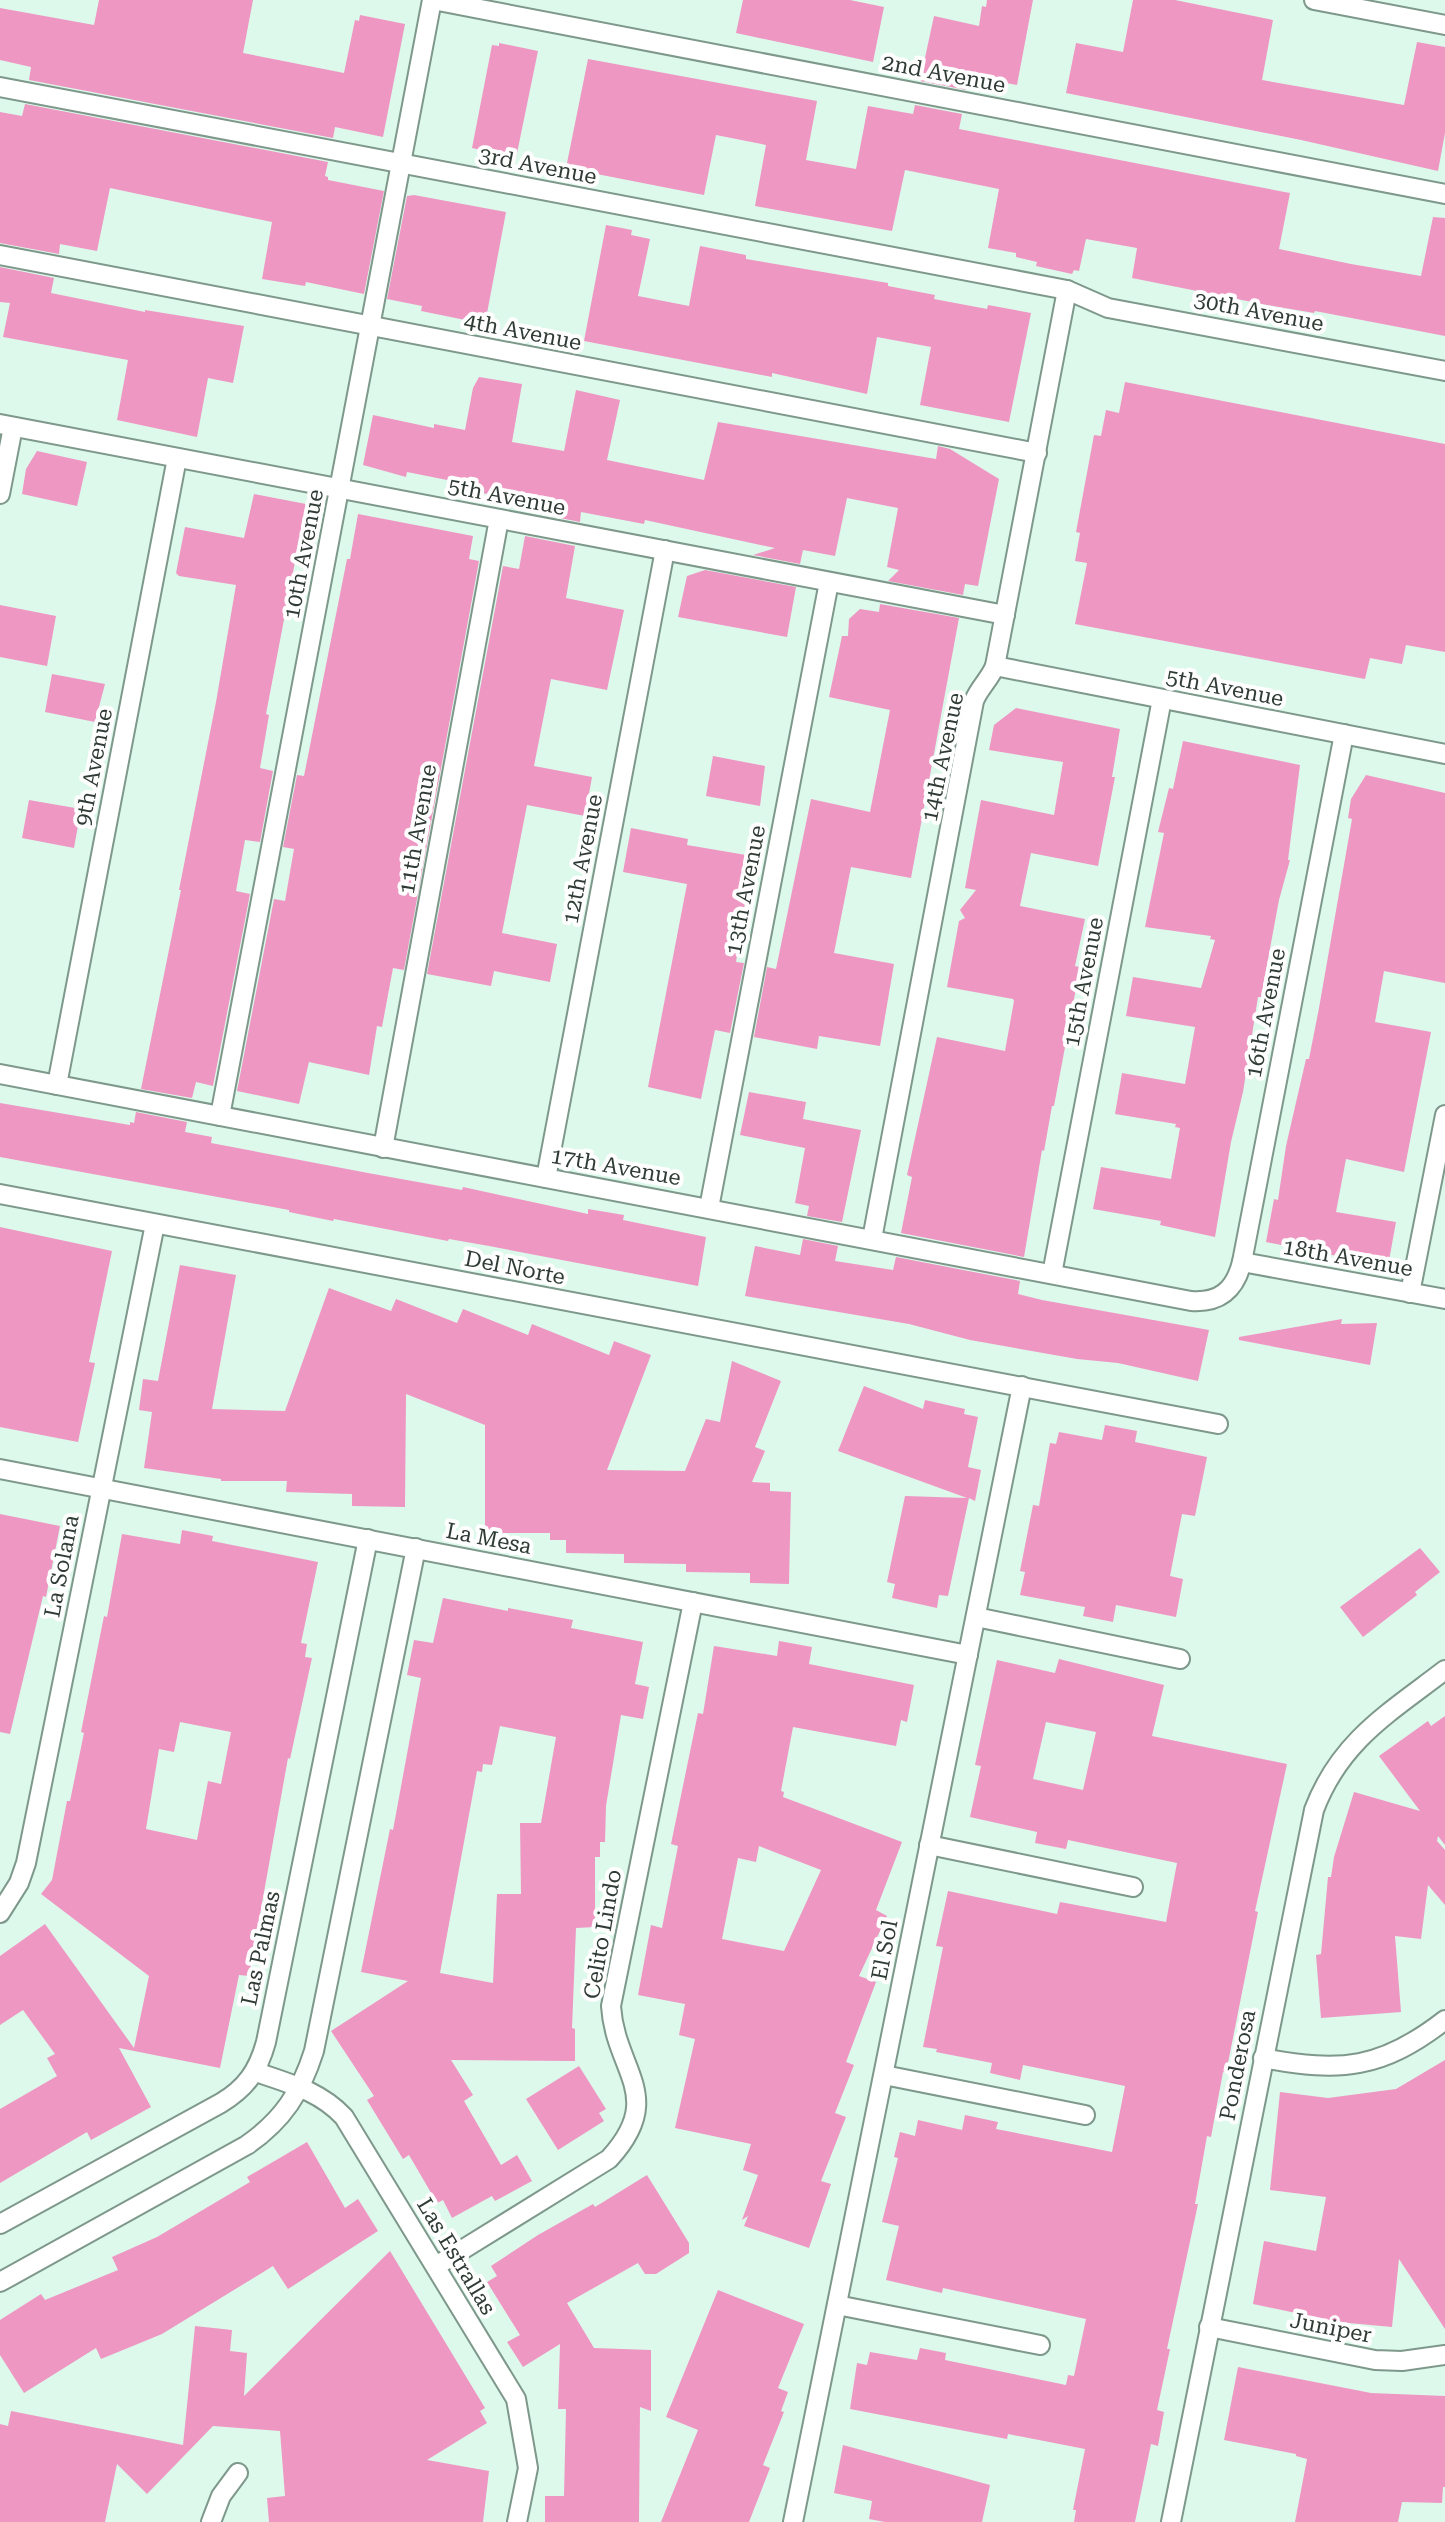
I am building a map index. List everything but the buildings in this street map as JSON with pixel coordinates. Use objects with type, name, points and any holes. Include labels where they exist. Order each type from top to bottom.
[{"type":"lane","name":"10th Avenue","points":[[220,1116],[432,0]]},
{"type":"lane","name":"2nd Avenue","points":[[432,0],[1445,194]]},
{"type":"lane","points":[[1314,0],[1445,25]]},
{"type":"lane","name":"3rd Avenue","points":[[0,87],[1067,290]]},
{"type":"lane","name":"4th Avenue","points":[[0,255],[1037,453]]},
{"type":"lane","name":"30th Avenue","points":[[1067,290],[1108,308],[1445,371]]},
{"type":"lane","name":"14th Avenue","points":[[872,1239],[974,701],[995,666],[1067,290]]},
{"type":"lane","points":[[0,494],[6,426]]},
{"type":"lane","name":"5th Avenue","points":[[6,426],[1005,615]]},
{"type":"lane","name":"9th Avenue","points":[[57,1085],[177,458]]},
{"type":"lane","name":"11th Avenue","points":[[383,1148],[499,519]]},
{"type":"lane","name":"12th Avenue","points":[[546,1178],[665,550]]},
{"type":"lane","name":"13th Avenue","points":[[709,1208],[829,582]]},
{"type":"lane","name":"5th Avenue","points":[[995,666],[1445,754]]},
{"type":"lane","name":"15th Avenue","points":[[1052,1274],[1162,699]]},
{"type":"lane","name":"16th Avenue","points":[[1223,1296],[1238,1277],[1242,1262],[1344,734]]},
{"type":"lane","name":"17th Avenue","points":[[0,1074],[1191,1301],[1223,1296]]},
{"type":"lane","points":[[1410,1293],[1445,1115]]},
{"type":"lane","name":"Del Norte","points":[[0,1194],[1218,1424]]},
{"type":"lane","name":"La Solana","points":[[0,1913],[19,1883],[26,1863],[155,1224]]},
{"type":"lane","name":"18th Avenue","points":[[1242,1262],[1445,1299]]},
{"type":"lane","name":"El Sol","points":[[793,2522],[1022,1386]]},
{"type":"lane","name":"La Mesa","points":[[0,1469],[968,1655]]},
{"type":"lane","name":"Las Palmas","points":[[256,2072],[266,2042],[368,1539]]},
{"type":"lane","points":[[0,2282],[247,2145],[276,2123],[301,2088],[314,2051],[416,1548]]},
{"type":"lane","name":"Celito Lindo","points":[[436,2266],[609,2159],[631,2128],[637,2091],[613,2027],[611,2006],[693,1602]]},
{"type":"lane","points":[[976,1617],[1180,1659]]},
{"type":"lane","name":"Ponderosa","points":[[1171,2522],[1314,1810],[1324,1782],[1343,1754],[1366,1730],[1445,1670]]},
{"type":"lane","points":[[929,1845],[1133,1887]]},
{"type":"lane","points":[[1263,2058],[1307,2064],[1359,2064],[1385,2058],[1407,2048],[1445,2020]]},
{"type":"lane","points":[[0,2224],[221,2103],[246,2085],[256,2072]]},
{"type":"lane","name":"Las Estrallas","points":[[256,2072],[301,2088],[332,2104],[344,2117],[516,2399],[528,2468],[517,2522]]},
{"type":"lane","points":[[884,2075],[1085,2115]]},
{"type":"lane","points":[[837,2305],[1040,2345]]},
{"type":"lane","name":"Juniper","points":[[1209,2327],[1375,2360],[1432,2359],[1445,2355]]},
{"type":"lane","points":[[211,2522],[221,2496],[238,2473]]}]
